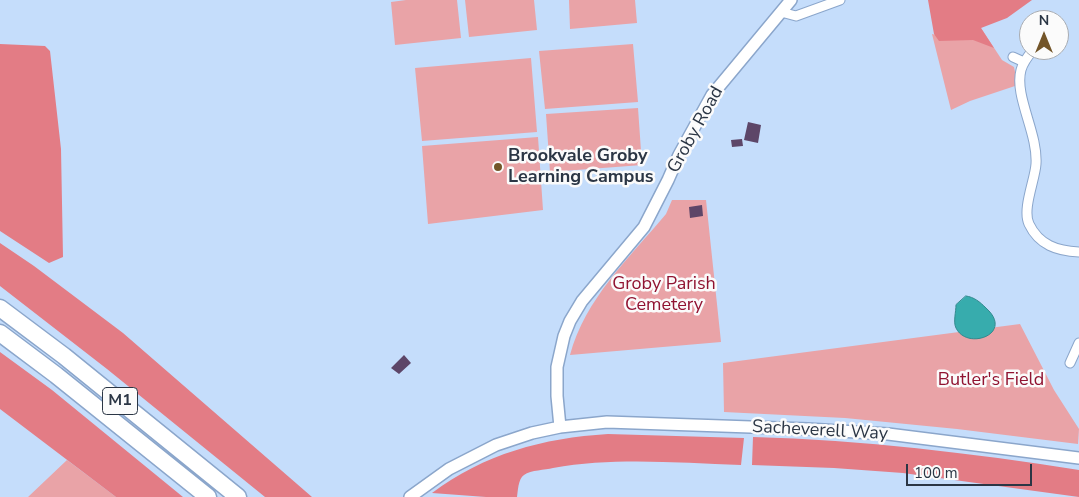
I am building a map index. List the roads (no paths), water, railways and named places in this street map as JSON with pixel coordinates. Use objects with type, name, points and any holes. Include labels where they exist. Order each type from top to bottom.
[{"type":"highway","name":"M1","points":[[0,308],[71,362],[238,497]]},
{"type":"highway","name":"M1","points":[[0,333],[56,375],[208,497]]},
{"type":"street","name":"Groby Road","points":[[560,427],[557,367],[564,336],[570,321],[582,301],[644,227],[679,155],[712,95],[791,0]]},
{"type":"street","points":[[780,12],[796,16],[840,0]]},
{"type":"street","points":[[1013,58],[1024,62],[1020,79],[1021,90],[1033,132],[1036,151],[1036,164],[1027,212],[1028,222],[1039,240],[1049,246],[1079,252]]},
{"type":"street","points":[[1070,363],[1078,348]]},
{"type":"street","name":"Sacheverell Way","points":[[560,427],[607,422],[816,429],[927,438],[1079,458]]},
{"type":"street","points":[[410,497],[450,469],[496,445],[532,433],[560,427]]},
{"type":"place","name":"Brookvale Groby Learning Campus","points":[[498,167]]},
{"type":"park label","name":"Groby Parish Cemetery","points":[[664,295]]},
{"type":"park label","name":"Butler's Field","points":[[991,381]]}]
